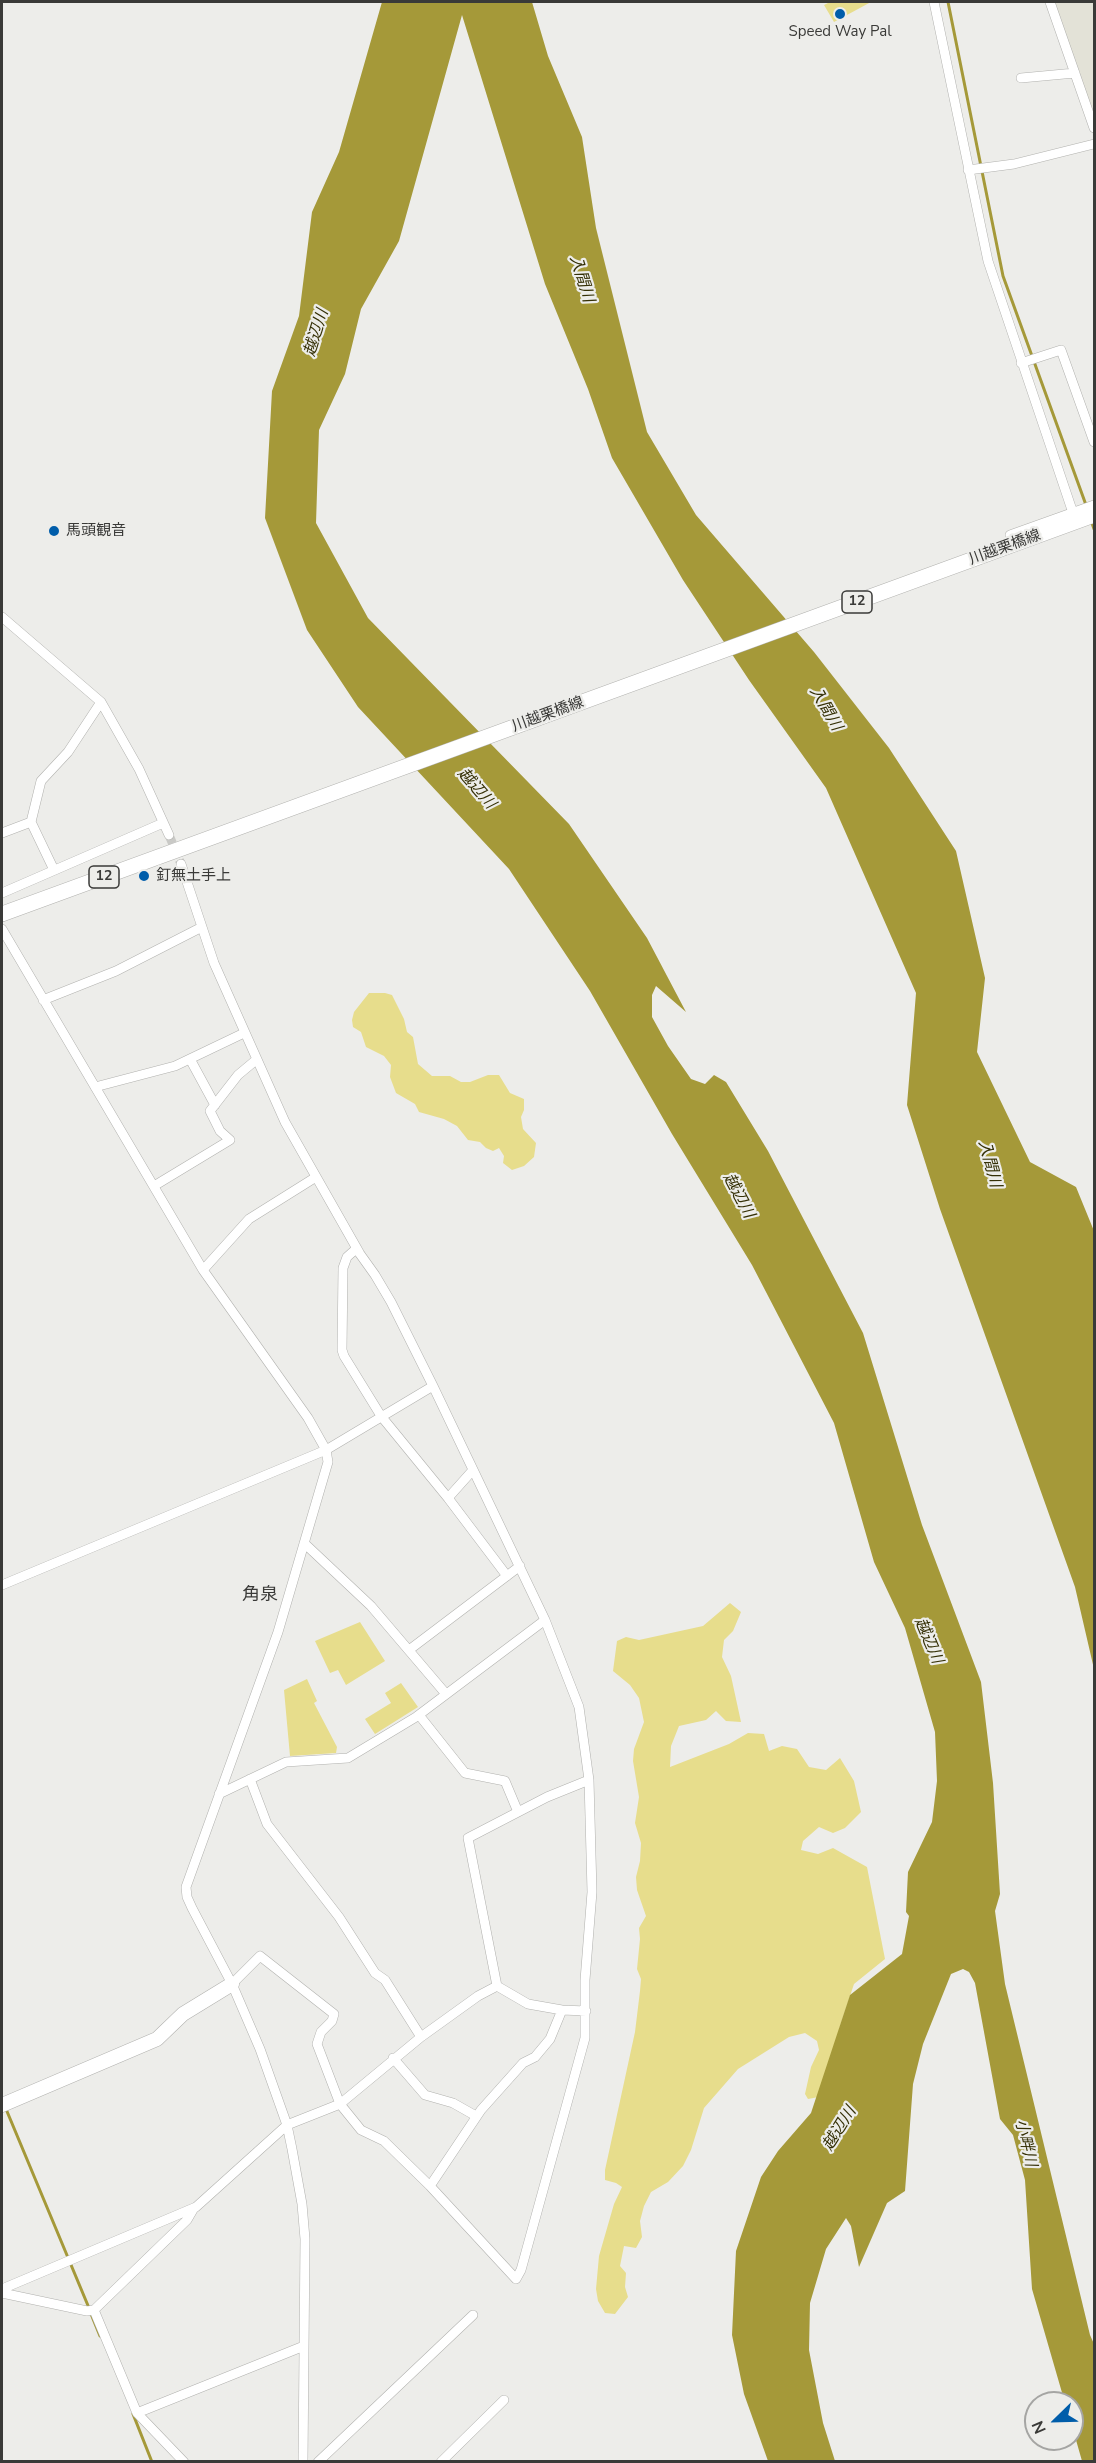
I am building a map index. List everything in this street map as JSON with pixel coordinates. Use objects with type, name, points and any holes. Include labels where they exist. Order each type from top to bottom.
[{"type":"main road","name":"川越栗橋線","points":[[2,914],[617,689],[1094,509]]},
{"type":"street","points":[[934,2],[988,261],[1073,513]]},
{"type":"street","points":[[1050,2],[1095,128]]},
{"type":"street","points":[[1021,78],[1075,73]]},
{"type":"street","points":[[968,170],[1014,164],[1095,144]]},
{"type":"street","points":[[1021,363],[1060,350],[1095,442]]},
{"type":"street","points":[[1010,536],[1073,513],[1094,509]]},
{"type":"street","points":[[2,617],[100,702],[139,769],[169,835]]},
{"type":"street","points":[[54,870],[32,822],[41,781],[68,752],[100,702]]},
{"type":"street","points":[[2,833],[32,822]]},
{"type":"street","points":[[2,893],[163,823]]},
{"type":"street","points":[[2,2104],[157,2039],[183,2014],[231,1984],[260,1956],[334,2014],[332,2021],[321,2032],[317,2044],[340,2104],[361,2130],[384,2141],[430,2186],[516,2279],[521,2270],[585,2038],[585,1980],[592,1892],[589,1780],[579,1707],[545,1620],[391,1302],[356,1248],[285,1122],[214,963],[181,864]]},
{"type":"street","points":[[43,1000],[116,971],[202,927]]},
{"type":"street","points":[[2,928],[203,1270],[308,1418],[326,1450],[328,1462],[278,1632],[186,1887],[187,1897],[231,1984],[260,2049],[287,2124],[304,2221],[303,2462]]},
{"type":"street","points":[[95,1087],[175,1066],[244,1033]]},
{"type":"street","points":[[190,1059],[215,1105]]},
{"type":"street","points":[[154,1186],[230,1140],[220,1131],[210,1110],[237,1075],[256,1060]]},
{"type":"street","points":[[203,1270],[249,1219],[316,1177]]},
{"type":"street","points":[[356,1248],[347,1257],[343,1268],[342,1350],[381,1416],[448,1498],[507,1576]]},
{"type":"street","points":[[2,1585],[326,1450],[433,1386]]},
{"type":"street","points":[[448,1498],[473,1470]]},
{"type":"street","points":[[304,1543],[371,1606],[446,1694]]},
{"type":"street","points":[[409,1650],[519,1566]]},
{"type":"street","points":[[219,1794],[286,1762],[348,1758],[419,1715],[545,1620]]},
{"type":"street","points":[[419,1715],[465,1773],[505,1781],[518,1812]]},
{"type":"street","points":[[250,1779],[267,1824],[339,1917],[375,1973],[385,1980],[421,2037]]},
{"type":"street","points":[[586,2011],[562,2010],[528,2004],[496,1986],[468,1838],[547,1797],[589,1780]]},
{"type":"street","points":[[2,2291],[87,2311],[94,2310],[187,2220],[194,2208],[287,2124],[340,2104],[393,2058],[478,1996],[496,1986]]},
{"type":"street","points":[[430,2186],[476,2116],[523,2063],[535,2057],[550,2039],[562,2010]]},
{"type":"street","points":[[393,2058],[425,2095],[453,2103],[476,2116]]},
{"type":"street","points":[[2,2291],[194,2208]]},
{"type":"street","points":[[94,2310],[138,2413],[184,2462]]},
{"type":"street","points":[[318,2462],[473,2315]]},
{"type":"street","points":[[138,2413],[304,2346]]},
{"type":"street","points":[[441,2462],[504,2400]]},
{"type":"shaded area","name":"Speed Way Pal","points":[[830,2],[871,2],[834,22],[824,5]]},
{"type":"shaded area","points":[[1052,2],[1094,2],[1094,118]]},
{"type":"shaded area","points":[[369,993],[392,995],[404,1019],[407,1032],[413,1037],[418,1064],[432,1076],[450,1076],[461,1082],[470,1082],[488,1075],[499,1075],[510,1093],[524,1099],[524,1110],[521,1117],[523,1129],[536,1143],[534,1157],[524,1166],[512,1170],[503,1163],[504,1156],[499,1148],[493,1151],[480,1142],[468,1140],[457,1126],[444,1119],[419,1112],[415,1104],[396,1093],[390,1077],[391,1065],[384,1056],[366,1047],[361,1032],[353,1027],[354,1012]]},
{"type":"shaded area","points":[[730,1603],[741,1612],[733,1631],[724,1640],[722,1657],[731,1676],[741,1722],[726,1721],[716,1711],[706,1720],[679,1726],[671,1746],[670,1767],[729,1744],[748,1733],[764,1734],[769,1751],[782,1746],[797,1749],[809,1767],[826,1770],[840,1758],[854,1781],[861,1812],[845,1828],[833,1833],[819,1827],[803,1841],[801,1850],[818,1854],[833,1848],[867,1867],[885,1959],[854,1984],[840,2026],[824,2096],[808,2099],[805,2094],[811,2067],[819,2050],[817,2041],[805,2033],[789,2037],[738,2069],[704,2108],[691,2150],[683,2166],[668,2182],[651,2192],[644,2206],[640,2221],[642,2237],[636,2248],[624,2246],[620,2266],[626,2273],[625,2287],[628,2297],[615,2314],[605,2313],[598,2301],[596,2289],[599,2256],[614,2204],[622,2187],[605,2180],[605,2170],[635,2032],[641,1979],[637,1969],[639,1928],[646,1916],[637,1890],[636,1877],[641,1843],[635,1823],[639,1797],[633,1761],[634,1749],[644,1722],[639,1698],[630,1685],[613,1671],[617,1641],[626,1637],[639,1640],[703,1626]]},
{"type":"shaded area","points":[[360,1622],[385,1661],[346,1685],[338,1670],[330,1673],[315,1641]]},
{"type":"shaded area","points":[[307,1679],[317,1701],[314,1703],[337,1747],[336,1753],[290,1756],[284,1690]]},
{"type":"shaded area","points":[[401,1683],[418,1707],[375,1734],[365,1719],[391,1703],[385,1693]]},
{"type":"water","points":[[382,2],[532,2],[548,56],[582,137],[596,228],[647,432],[696,515],[814,652],[889,748],[956,851],[985,978],[977,1052],[1030,1162],[1076,1187],[1094,1231],[1094,1669],[1075,1587],[940,1209],[907,1105],[916,993],[826,788],[749,680],[683,580],[612,458],[588,389],[545,284],[462,15],[399,241],[361,309],[345,374],[319,430],[316,523],[368,618],[569,824],[647,938],[686,1012],[656,986],[652,995],[652,1017],[668,1046],[691,1079],[705,1084],[714,1075],[726,1082],[768,1151],[863,1333],[922,1525],[981,1682],[993,1783],[1000,1894],[995,1911],[1005,1984],[1094,2344],[1094,2461],[1082,2461],[1079,2451],[1084,2451],[1084,2391],[1062,2391],[1032,2289],[1025,2180],[1013,2135],[1000,2119],[975,1983],[969,1972],[963,1969],[951,1974],[923,2044],[913,2084],[905,2191],[887,2203],[859,2267],[851,2226],[846,2218],[826,2249],[810,2303],[809,2350],[823,2423],[835,2461],[768,2461],[744,2394],[732,2335],[736,2251],[761,2177],[778,2151],[811,2113],[850,1995],[902,1954],[909,1916],[906,1912],[908,1872],[932,1822],[937,1781],[935,1732],[905,1628],[874,1562],[834,1423],[752,1265],[672,1134],[590,991],[509,869],[358,707],[307,630],[265,518],[272,391],[299,316],[312,212],[339,152]]},
{"type":"waterway","points":[[948,2],[1003,276],[1086,505]]},
{"type":"waterway","points":[[1091,520],[1094,529]]},
{"type":"waterway","points":[[6,2109],[89,2308]]},
{"type":"waterway","points":[[91,2314],[100,2336]]},
{"type":"waterway","points":[[133,2414],[152,2462]]},
{"type":"tunnel","points":[[169,835],[181,864]]},
{"type":"place","name":"Speed Way Pal","points":[[840,14]]},
{"type":"place","name":"馬頭観音","points":[[54,531]]},
{"type":"place","name":"釘無土手上","points":[[144,876]]},
{"type":"district","name":"角泉","points":[[260,1596]]},
{"type":"water label","name":"入間川","points":[[581,279]]},
{"type":"water label","name":"越辺川","points":[[317,333]]},
{"type":"water label","name":"入間川","points":[[825,709]]},
{"type":"water label","name":"越辺川","points":[[476,789]]},
{"type":"water label","name":"入間川","points":[[989,1164]]},
{"type":"water label","name":"越辺川","points":[[738,1196]]},
{"type":"water label","name":"越辺川","points":[[928,1641]]},
{"type":"water label","name":"越辺川","points":[[840,2129]]},
{"type":"water label","name":"小畔川","points":[[1025,2143]]}]
